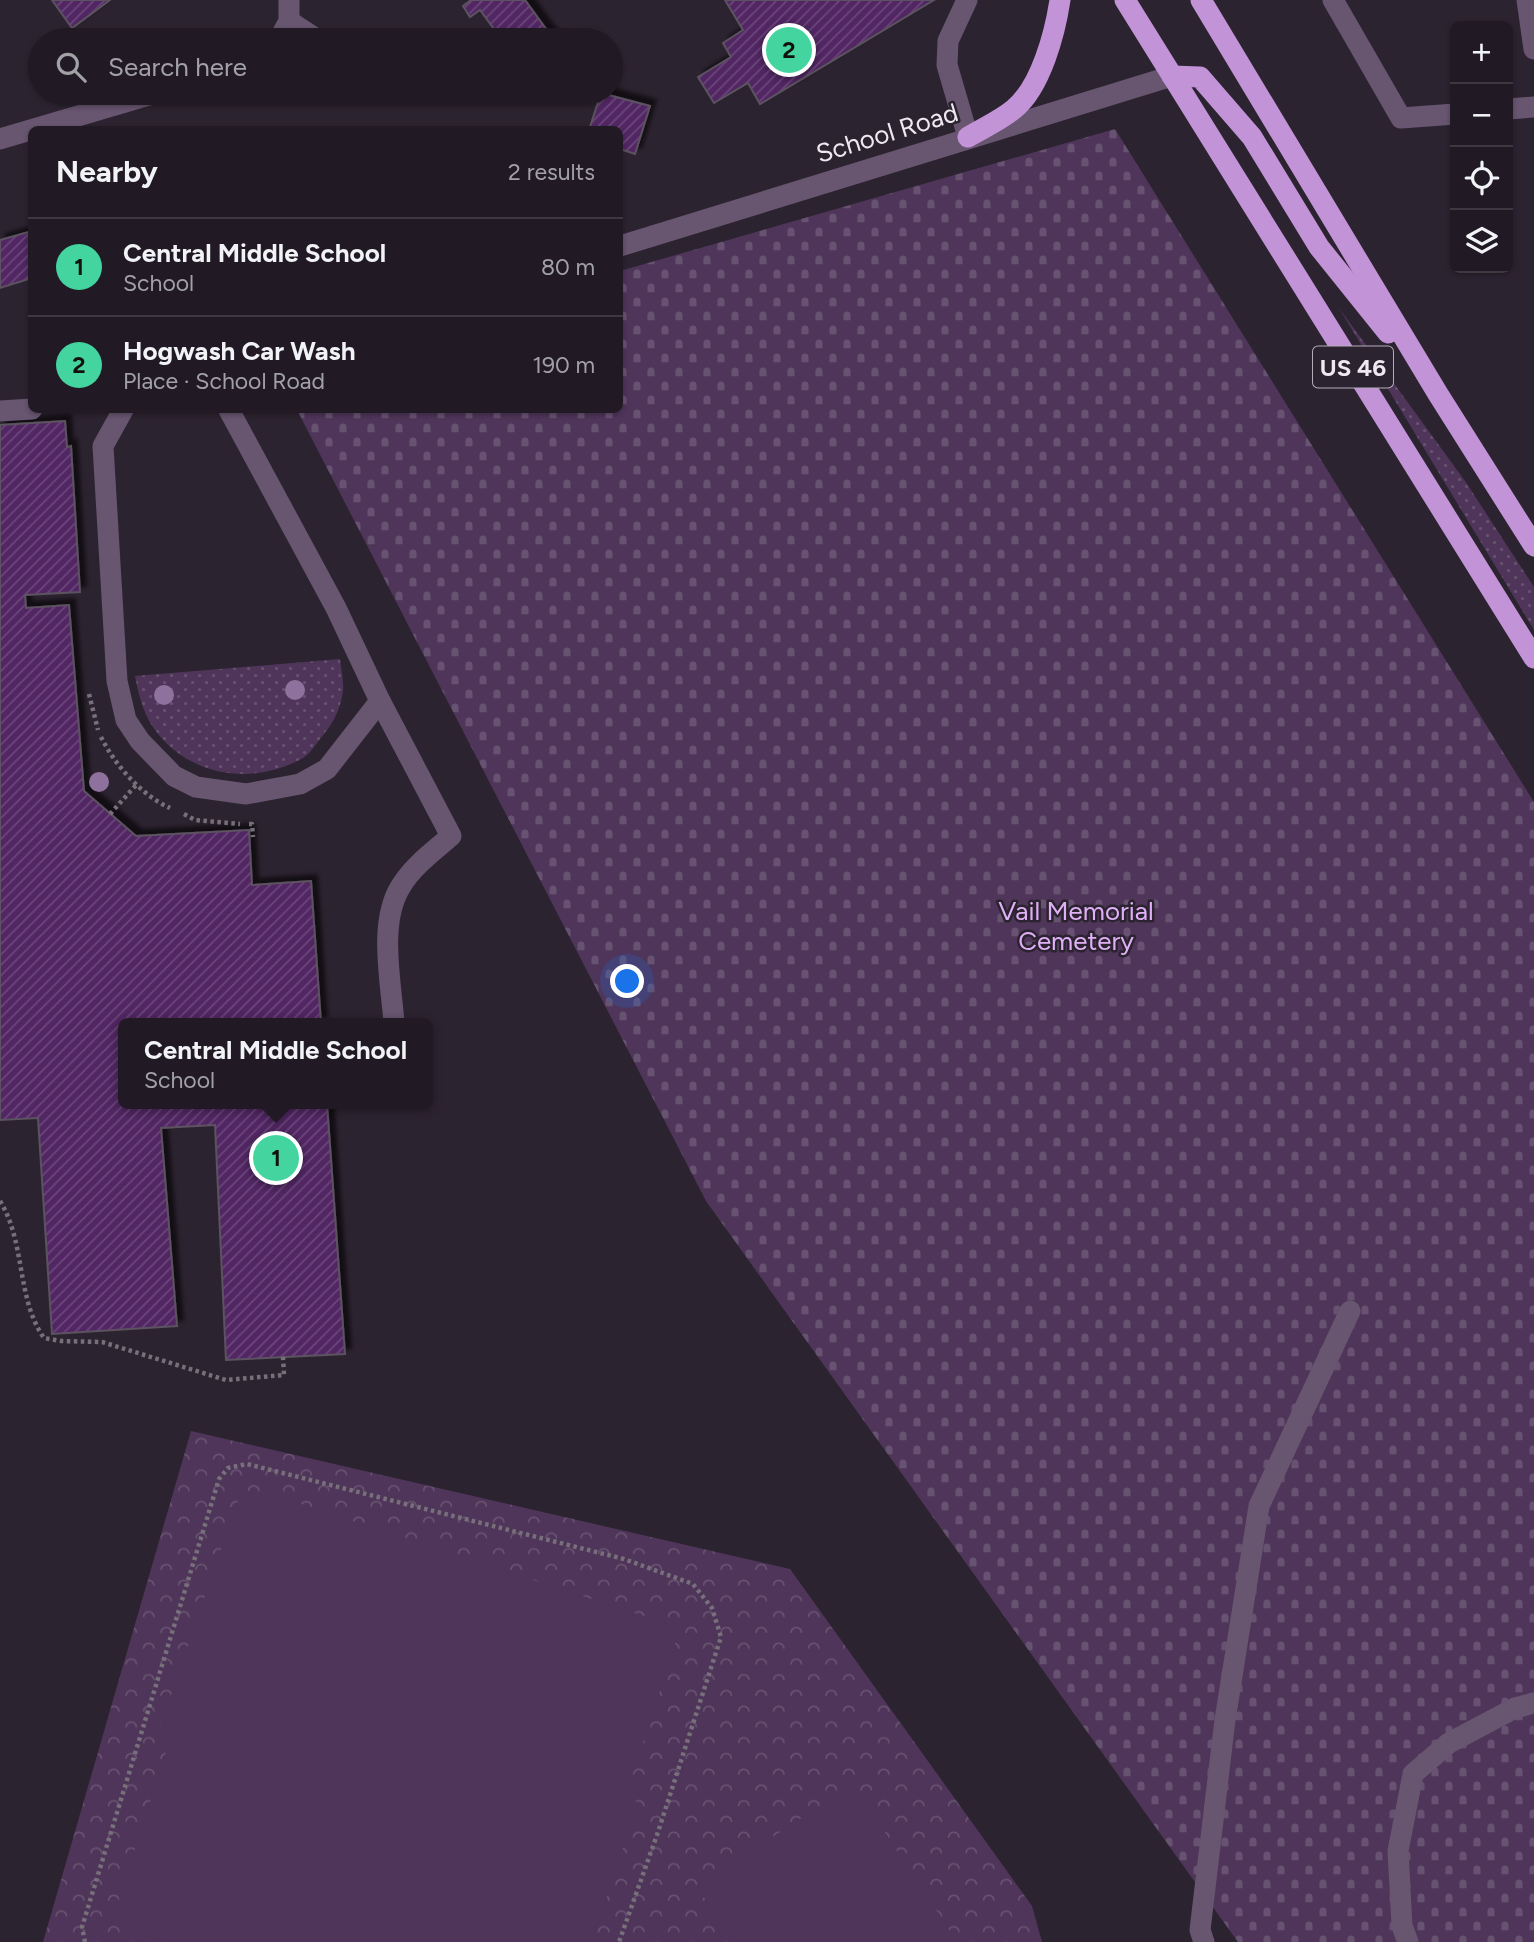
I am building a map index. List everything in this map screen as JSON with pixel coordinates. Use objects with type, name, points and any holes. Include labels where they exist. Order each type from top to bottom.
[{"type":"highway","points":[[968,137],[1014,109],[1032,89],[1057,19],[1060,0]]},
{"type":"highway","name":"US 46","points":[[1125,0],[1534,658]]},
{"type":"highway","name":"US 46","points":[[1202,0],[1438,394],[1534,546]]},
{"type":"highway","points":[[1172,76],[1200,77],[1252,137],[1319,247],[1438,394]]},
{"type":"street","points":[[967,0],[948,41],[947,65],[968,137]]},
{"type":"street","points":[[1333,0],[1401,118],[1450,114]]},
{"type":"street","points":[[1527,0],[1534,48]]},
{"type":"street","points":[[283,28],[289,10],[306,28]]},
{"type":"street","name":"School Road","points":[[623,245],[1172,76]]},
{"type":"street","points":[[44,126],[115,105]]},
{"type":"street","points":[[1513,109],[1534,107]]},
{"type":"street","points":[[0,139],[28,131]]},
{"type":"street","points":[[0,411],[28,409]]},
{"type":"street","points":[[121,413],[103,446],[118,689],[126,720],[140,741],[174,776],[196,787],[246,794],[300,784],[327,769],[380,701]]},
{"type":"street","points":[[231,413],[335,608],[451,836],[401,885],[389,914],[394,1018]]},
{"type":"street","points":[[1204,1942],[1200,1930],[1225,1720],[1259,1506],[1350,1311]]},
{"type":"street","points":[[1408,1942],[1402,1926],[1398,1851],[1413,1774],[1450,1743],[1515,1707],[1534,1703]]},
{"type":"path","points":[[110,814],[137,784]]},
{"type":"path","points":[[252,824],[253,837]]},
{"type":"path","points":[[0,1201],[8,1213],[19,1251],[33,1322],[44,1338],[102,1342],[226,1380],[284,1375],[283,1357]]},
{"type":"path","points":[[85,1942],[82,1927],[219,1479],[228,1468],[247,1464],[624,1559],[693,1584],[712,1608],[721,1637],[619,1942]]},
{"type":"green space","name":"Vail Memorial Cemetery","points":[[1115,129],[1534,802],[1534,1942],[1238,1942],[706,1201],[299,413],[623,413],[623,270]]},
{"type":"green space","points":[[1339,308],[1465,481],[1534,587],[1534,630]]},
{"type":"green space","points":[[340,659],[343,687],[341,703],[331,724],[312,750],[303,758],[284,767],[246,774],[207,768],[173,749],[149,721],[135,676]]},
{"type":"green space","points":[[191,1431],[790,1569],[1032,1906],[1042,1942],[43,1942]]},
{"type":"green space","points":[[242,1489],[268,1498],[270,1494],[680,1628],[625,1798],[638,1802],[592,1942],[167,1942],[111,1924],[168,1746],[155,1742]]},
{"type":"green space","points":[[853,1784],[957,1942],[734,1942],[697,1887]]},
{"type":"building","points":[[52,0],[110,0],[72,28]]},
{"type":"building","points":[[471,0],[525,0],[545,28],[493,28],[480,10],[470,17],[463,6]]},
{"type":"building","points":[[725,0],[934,0],[760,104],[748,83],[714,103],[698,77],[731,57],[723,43],[743,30]]},
{"type":"building","points":[[623,99],[650,106],[635,154],[623,150],[623,126],[590,126],[597,105],[623,105]]},
{"type":"building","points":[[28,232],[28,279],[0,288],[0,240]]},
{"type":"building","points":[[65,421],[67,447],[71,446],[80,592],[25,595],[26,608],[69,605],[84,791],[136,836],[249,830],[252,885],[311,881],[321,1018],[118,1018],[118,1109],[327,1109],[345,1354],[226,1360],[215,1125],[161,1128],[177,1326],[52,1334],[38,1118],[0,1120],[0,425]]},
{"type":"place","name":"Hogwash Car Wash","points":[[789,50]]},
{"type":"place","name":"Central Middle School","points":[[276,1158]]}]
